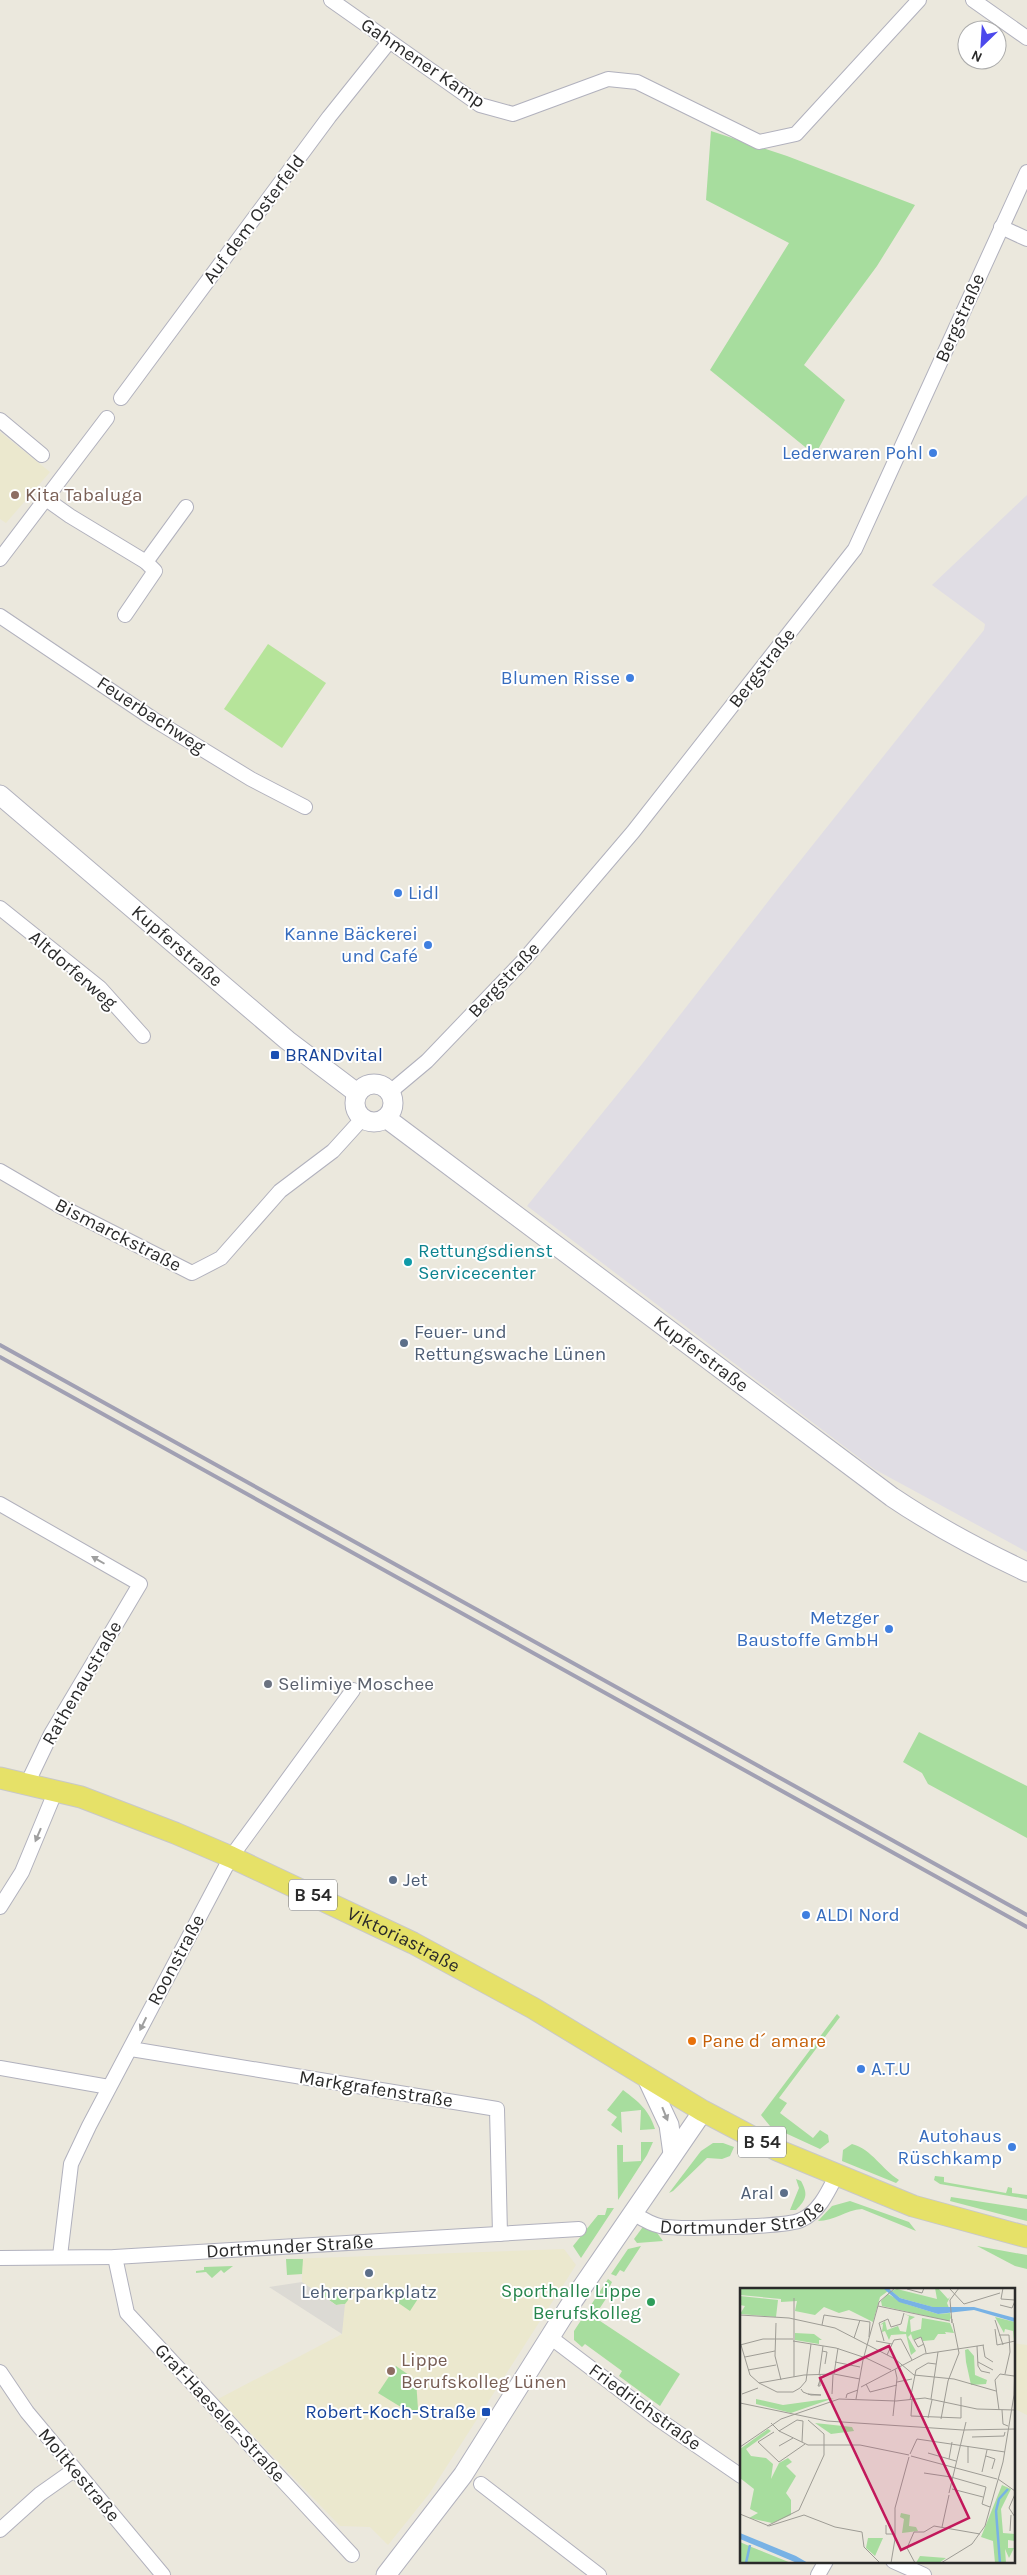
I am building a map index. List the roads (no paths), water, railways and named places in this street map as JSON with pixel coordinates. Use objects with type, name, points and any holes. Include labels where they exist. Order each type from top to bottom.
[{"type":"main road","name":"Viktoriastraße","points":[[0,1778],[56,1790],[106,1806],[231,1857],[464,1969],[533,2008],[703,2111]]},
{"type":"main road","name":"Dortmunder Straße","points":[[703,2111],[777,2150],[836,2176],[913,2206],[1027,2237]]},
{"type":"street","name":"Gahmener Kamp","points":[[331,0],[480,105],[513,114],[608,79],[637,82],[759,142],[796,134],[919,0]]},
{"type":"street","points":[[973,0],[1027,38]]},
{"type":"street","name":"Auf dem Osterfeld","points":[[121,398],[329,117],[389,42]]},
{"type":"street","name":"Bergstraße","points":[[390,1092],[426,1061],[523,961],[633,832],[855,549],[1027,172]]},
{"type":"street","points":[[1001,227],[1027,239]]},
{"type":"street","points":[[0,558],[107,418]]},
{"type":"street","points":[[0,420],[42,455]]},
{"type":"street","points":[[46,499],[70,516],[146,562],[155,571],[125,615]]},
{"type":"street","points":[[146,562],[186,506]]},
{"type":"street","name":"Feuerbachweg","points":[[0,616],[153,719],[251,779],[305,807]]},
{"type":"street","name":"Kupferstraße","points":[[0,795],[287,1040],[357,1093]]},
{"type":"street","name":"Altdorferweg","points":[[0,908],[100,988],[143,1036]]},
{"type":"street","points":[[374,1084],[390,1092],[392,1109],[386,1118],[374,1123],[362,1119],[355,1106],[357,1093],[367,1085],[374,1084]]},
{"type":"street","name":"Kupferstraße","points":[[386,1118],[892,1497],[923,1518],[1027,1572]]},
{"type":"street","name":"Bismarckstraße","points":[[0,1171],[60,1206],[192,1273],[221,1258],[280,1191],[332,1151],[362,1119]]},
{"type":"street","name":"Rathenaustraße","points":[[0,1504],[140,1584],[51,1734],[27,1784]]},
{"type":"street","name":"Roonstraße","points":[[60,2256],[71,2164],[174,1961],[231,1857],[353,1690]]},
{"type":"street","points":[[0,1907],[22,1872],[56,1790]]},
{"type":"street","name":"Markgrafenstraße","points":[[131,2049],[497,2109],[500,2234]]},
{"type":"street","points":[[0,2068],[109,2087]]},
{"type":"street","points":[[647,2078],[669,2125],[673,2154]]},
{"type":"street","points":[[386,2575],[463,2475],[550,2337],[703,2111]]},
{"type":"street","name":"Dortmunder Straße","points":[[633,2212],[649,2222],[665,2227],[731,2227],[800,2221],[813,2212],[825,2197],[836,2176]]},
{"type":"street","name":"Dortmunder Straße","points":[[0,2258],[115,2256],[579,2230]]},
{"type":"street","name":"Graf-Haeseler-Straße","points":[[115,2256],[127,2313],[352,2555]]},
{"type":"street","name":"Friedrichstraße","points":[[550,2337],[658,2419],[740,2475]]},
{"type":"street","name":"Moltkestraße","points":[[0,2372],[27,2412],[163,2575]]},
{"type":"street","points":[[0,2530],[40,2494],[74,2470]]},
{"type":"street","points":[[481,2484],[599,2575]]},
{"type":"street","points":[[818,2575],[825,2562]]},
{"type":"street","points":[[895,2562],[924,2575]]},
{"type":"railway","points":[[0,1345],[1027,1915]]},
{"type":"railway","points":[[0,1357],[1027,1927]]},
{"type":"place","name":"Lederwaren Pohl","points":[[933,453]]},
{"type":"place","name":"Kita Tabaluga","points":[[15,495]]},
{"type":"place","name":"Blumen Risse","points":[[630,678]]},
{"type":"place","name":"Lidl","points":[[398,893]]},
{"type":"place","name":"Kanne Bäckerei und Café","points":[[428,945]]},
{"type":"place","name":"BRANDvital","points":[[275,1055]]},
{"type":"place","name":"Rettungsdienst Servicecenter","points":[[408,1262]]},
{"type":"place","name":"Feuer- und Rettungswache Lünen","points":[[404,1343]]},
{"type":"place","name":"Metzger Baustoffe GmbH","points":[[889,1629]]},
{"type":"place","name":"Selimiye Moschee","points":[[268,1684]]},
{"type":"place","name":"Jet","points":[[393,1880]]},
{"type":"place","name":"ALDI Nord","points":[[806,1915]]},
{"type":"place","name":"Pane d´ amare","points":[[692,2041]]},
{"type":"place","name":"A.T.U","points":[[861,2069]]},
{"type":"place","name":"Autohaus Rüschkamp","points":[[1012,2147]]},
{"type":"place","name":"Aral","points":[[784,2193]]},
{"type":"place","name":"Lehrerparkplatz","points":[[369,2273]]},
{"type":"place","name":"Sporthalle Lippe Berufskolleg","points":[[651,2302]]},
{"type":"place","name":"Lippe Berufskolleg Lünen","points":[[391,2371]]},
{"type":"place","name":"Robert-Koch-Straße","points":[[486,2412]]}]
